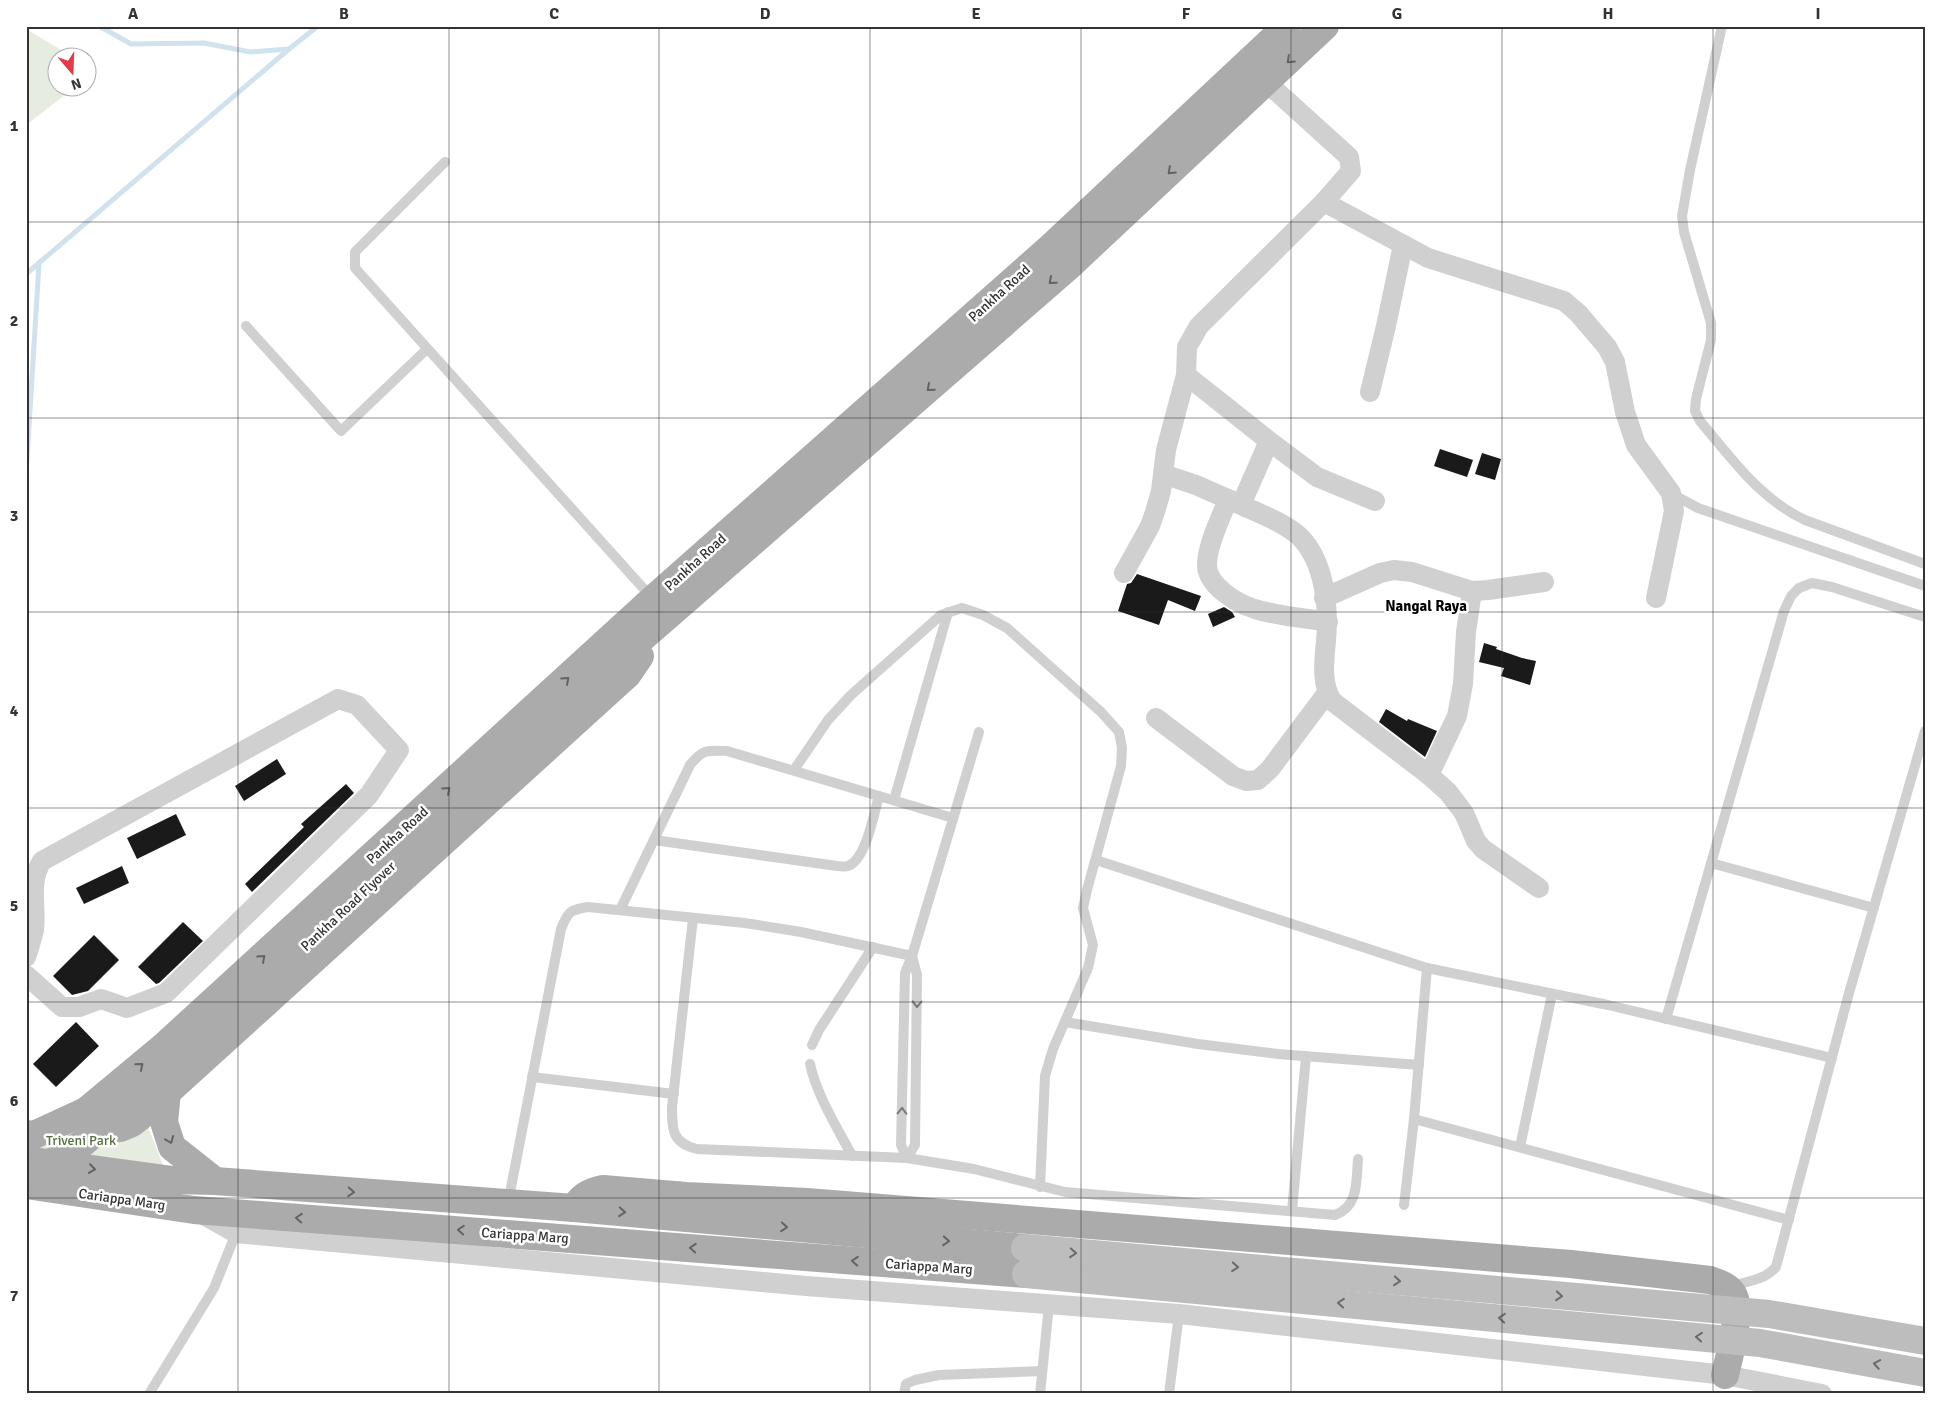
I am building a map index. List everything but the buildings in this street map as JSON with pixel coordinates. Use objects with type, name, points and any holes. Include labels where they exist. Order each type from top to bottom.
[{"type":"main road","name":"Pankha Road","points":[[657,611],[1287,26]]},
{"type":"main road","name":"Pankha Road","points":[[26,1134],[34,1134],[86,1111],[163,1047],[300,924],[657,611],[1068,267],[1325,26]]},
{"type":"main road","name":"Pankha Road Flyover","points":[[26,1178],[84,1143],[176,1064],[610,666],[657,611]]},
{"type":"main road","points":[[102,1097],[99,1110],[103,1119],[120,1128],[132,1123],[627,675],[657,611]]},
{"type":"main road","points":[[167,1092],[164,1122],[172,1147],[215,1181]]},
{"type":"main road","name":"Cariappa Marg","points":[[26,1160],[173,1180],[215,1181],[574,1208],[1025,1261]]},
{"type":"main road","name":"Cariappa Marg","points":[[26,1185],[194,1210],[1025,1261]]},
{"type":"main road","points":[[574,1208],[582,1197],[591,1191],[603,1189],[686,1196],[807,1202],[1571,1264],[1710,1280],[1726,1286],[1734,1295],[1737,1316],[1725,1375]]},
{"type":"main road","points":[[1025,1261],[1770,1314],[1925,1341]]},
{"type":"main road","points":[[1025,1261],[1760,1342],[1925,1373]]},
{"type":"street","points":[[1124,574],[1150,526],[1161,491],[1166,450],[1186,375],[1187,346],[1199,326],[1324,202],[1351,171],[1349,157],[1266,82],[1248,62]]},
{"type":"street","points":[[1324,202],[1428,258],[1564,301],[1607,347],[1615,362],[1625,412],[1636,445],[1671,493],[1674,511],[1656,598]]},
{"type":"street","points":[[1370,392],[1403,244]]},
{"type":"street","points":[[1186,375],[1268,441],[1317,477],[1375,501]]},
{"type":"street","points":[[1268,441],[1212,542],[1207,565],[1211,580],[1223,592],[1255,609],[1328,622]]},
{"type":"street","points":[[1163,474],[1273,519],[1298,536],[1310,550],[1321,574],[1328,622],[1324,684],[1332,701],[1429,775],[1448,792],[1464,813],[1476,841],[1483,850],[1539,888]]},
{"type":"street","points":[[1324,598],[1380,573],[1394,570],[1412,572],[1472,591],[1544,582]]},
{"type":"street","points":[[1429,775],[1457,716],[1463,684],[1466,632],[1472,591]]},
{"type":"street","points":[[1156,718],[1233,776],[1246,781],[1258,780],[1270,769],[1327,693]]},
{"type":"street","points":[[26,957],[34,930],[34,880],[36,869],[42,861],[338,699],[356,705],[400,750],[369,795],[166,993],[127,1008],[101,999],[80,1007],[62,1007],[26,975]]},
{"type":"street","points":[[194,1210],[236,1233],[806,1286],[1179,1314],[1725,1375],[1822,1394]]},
{"type":"lane","points":[[1722,26],[1695,143],[1682,216],[1684,232],[1711,323],[1711,340],[1695,410],[1700,421],[1752,483],[1781,508],[1805,520],[1925,564]]},
{"type":"lane","points":[[444,162],[355,252],[354,268],[657,611]]},
{"type":"lane","points":[[246,326],[341,431],[427,349]]},
{"type":"lane","points":[[1671,493],[1698,508],[1925,586]]},
{"type":"lane","points":[[1666,1019],[1784,611],[1790,596],[1799,588],[1812,583],[1832,587],[1925,617]]},
{"type":"lane","points":[[794,770],[828,720],[851,695],[941,614],[962,608],[983,615],[1007,628],[1101,712],[1119,732],[1122,748],[1121,766],[1087,890],[1084,908],[1093,945],[1088,968],[1053,1049],[1045,1076],[1040,1187]]},
{"type":"lane","points":[[894,800],[948,612]]},
{"type":"lane","points":[[1726,1286],[1751,1281],[1772,1272],[1776,1267],[1832,1058],[1925,731]]},
{"type":"lane","points":[[907,1158],[915,1145],[917,975],[912,956],[979,732]]},
{"type":"lane","points":[[620,910],[690,765],[699,754],[709,750],[727,751],[953,818]]},
{"type":"lane","points":[[654,840],[836,866],[848,866],[863,851],[879,796]]},
{"type":"lane","points":[[1096,860],[1427,968],[1666,1019],[1832,1058]]},
{"type":"lane","points":[[1711,863],[1874,908]]},
{"type":"lane","points":[[508,1203],[561,929],[566,916],[572,910],[588,907],[745,923],[801,932],[912,956]]},
{"type":"lane","points":[[693,918],[672,1126],[676,1136],[685,1146],[697,1149],[907,1158],[974,1169],[1065,1192],[1335,1215],[1345,1211],[1352,1202],[1356,1189],[1358,1160]]},
{"type":"lane","points":[[812,1045],[819,1030],[874,948]]},
{"type":"lane","points":[[1404,1205],[1414,1119],[1427,968]]},
{"type":"lane","points":[[1520,1147],[1552,994]]},
{"type":"lane","points":[[1065,1022],[1198,1044],[1306,1056],[1419,1065]]},
{"type":"lane","points":[[1292,1211],[1306,1056]]},
{"type":"lane","points":[[810,1064],[812,1076],[852,1156]]},
{"type":"lane","points":[[532,1077],[674,1094]]},
{"type":"lane","points":[[1414,1119],[1789,1220]]},
{"type":"lane","points":[[149,1394],[214,1288],[236,1233]]},
{"type":"lane","points":[[1040,1394],[1048,1305]]},
{"type":"lane","points":[[1169,1394],[1179,1314]]},
{"type":"lane","points":[[904,1394],[906,1384],[939,1375],[1042,1371]]},
{"type":"green space","points":[[26,29],[58,48],[48,48],[48,98],[61,98],[26,125]]},
{"type":"green space","name":"Triveni Park","points":[[94,1113],[146,1122],[165,1170],[26,1152]]},
{"type":"waterway","points":[[99,26],[131,44],[204,43],[250,52],[289,49]]},
{"type":"waterway","points":[[26,274],[318,26]]},
{"type":"waterway","points":[[26,474],[39,264]]},
{"type":"district","name":"Nangal Raya","points":[[1426,606]]}]
